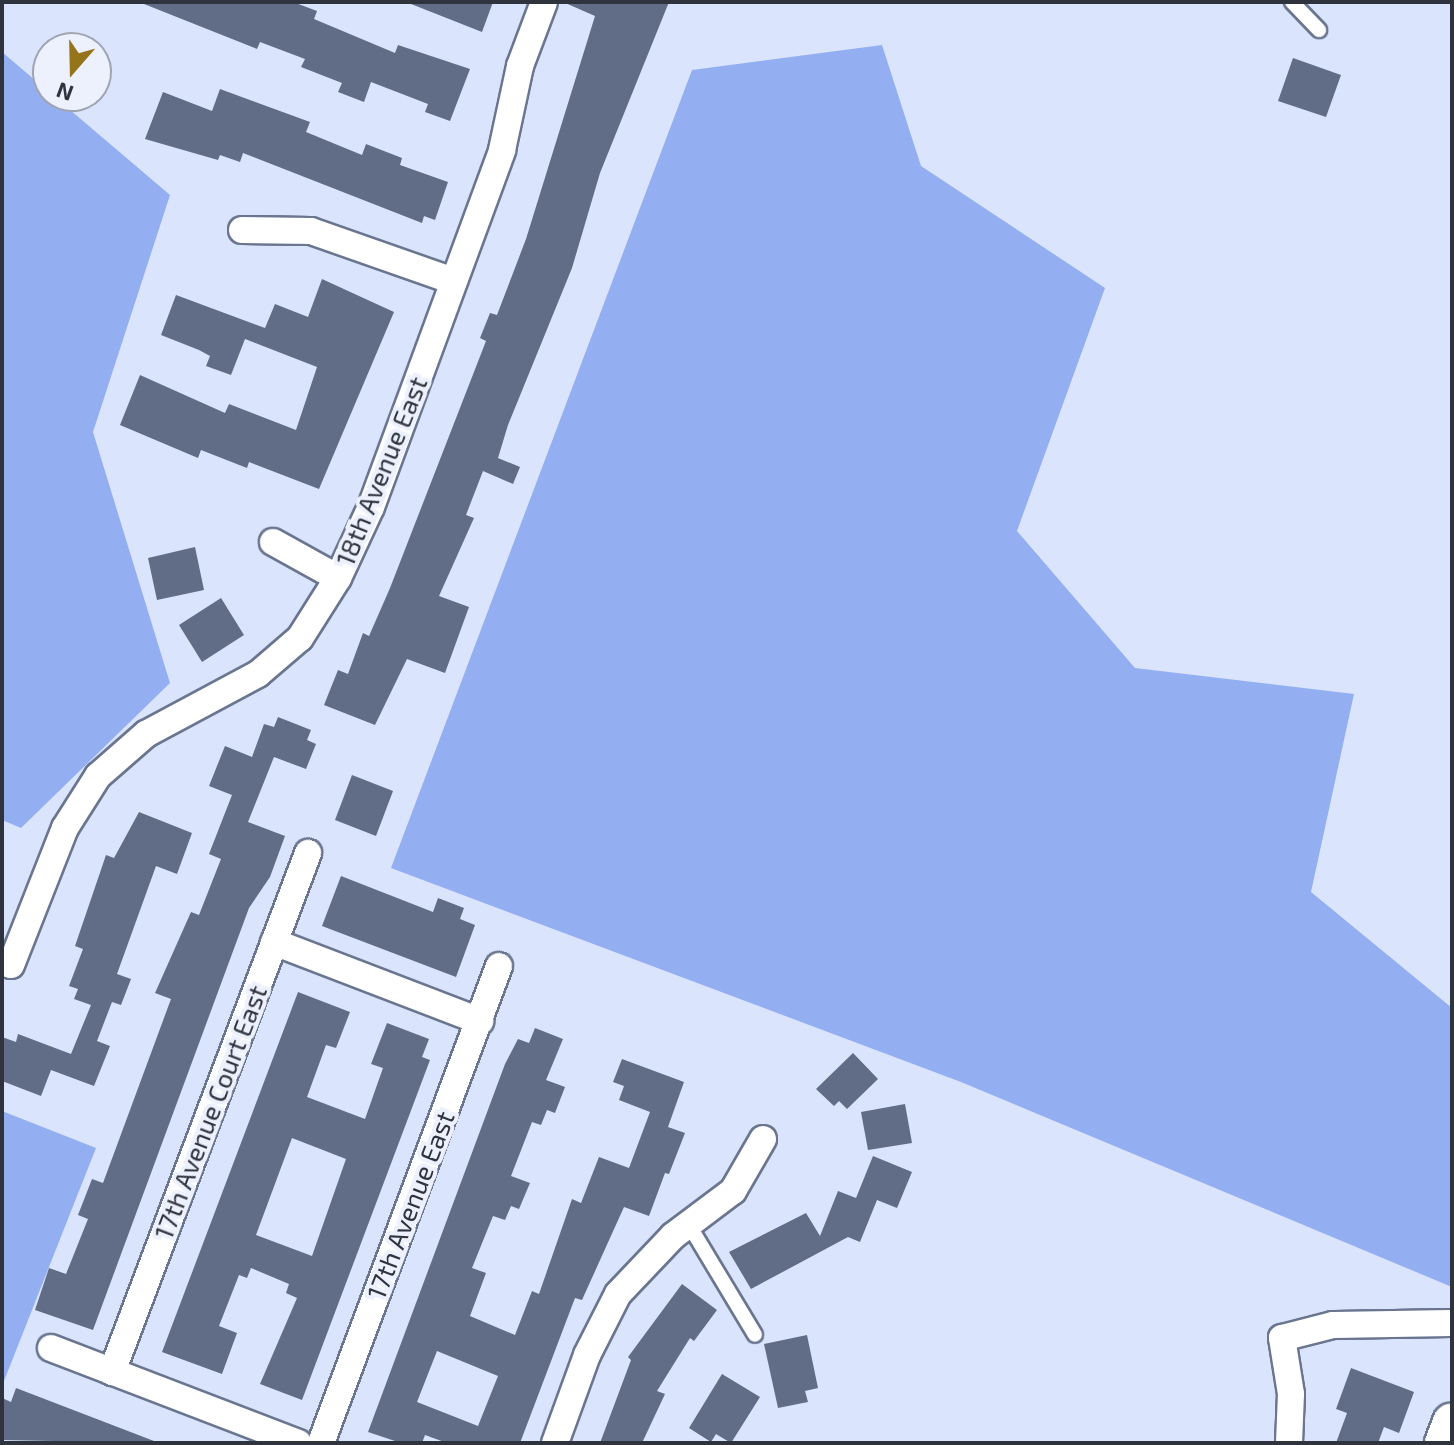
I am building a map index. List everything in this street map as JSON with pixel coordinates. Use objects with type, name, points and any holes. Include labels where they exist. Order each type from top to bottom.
[{"type":"street","name":"18th Avenue East","points":[[7,963],[65,828],[98,776],[146,734],[258,674],[300,638],[338,578],[371,507],[502,150],[520,66],[544,2]]},
{"type":"street","points":[[242,230],[311,231],[454,281]]},
{"type":"street","points":[[273,542],[338,578]]},
{"type":"street","name":"17th Avenue Court East","points":[[112,1372],[308,853]]},
{"type":"street","points":[[274,942],[480,1021]]},
{"type":"street","name":"17th Avenue East","points":[[321,1443],[499,966]]},
{"type":"street","points":[[555,1443],[587,1355],[618,1294],[689,1225],[733,1191],[763,1139]]},
{"type":"street","points":[[1289,1443],[1291,1394],[1282,1338],[1333,1325],[1452,1323]]},
{"type":"street","points":[[51,1348],[298,1443]]},
{"type":"street","points":[[1444,1443],[1452,1422]]},
{"type":"lane","points":[[1292,2],[1319,30]]},
{"type":"lane","points":[[689,1225],[755,1335]]},
{"type":"shaded area","points":[[882,45],[921,166],[1105,288],[1017,531],[1135,668],[1354,694],[1311,892],[1452,1008],[1452,1287],[961,1082],[391,868],[692,70]]},
{"type":"shaded area","points":[[2,52],[32,78],[32,112],[72,112],[170,195],[93,432],[170,683],[21,828],[2,820]]},
{"type":"shaded area","points":[[2,1111],[96,1148],[2,1386]]},
{"type":"building","points":[[139,2],[293,2],[317,11],[314,19],[395,53],[398,45],[470,69],[450,121],[425,112],[428,104],[371,82],[364,102],[338,92],[342,83],[301,67],[305,59],[260,42],[257,49]]},
{"type":"building","points":[[406,2],[493,2],[482,32]]},
{"type":"building","points":[[563,2],[669,2],[600,173],[572,268],[508,425],[498,458],[520,467],[513,484],[483,471],[466,515],[474,518],[439,596],[469,607],[445,673],[407,659],[375,725],[324,705],[338,670],[348,674],[363,633],[369,636],[390,588],[486,341],[480,338],[490,313],[497,315],[526,239],[595,16]]},
{"type":"building","points":[[1293,58],[1341,75],[1326,117],[1278,101]]},
{"type":"building","points":[[220,89],[310,122],[306,132],[362,155],[366,144],[402,158],[400,165],[448,182],[435,220],[424,216],[422,223],[243,153],[240,162],[220,155],[218,160],[145,139],[163,92],[212,111]]},
{"type":"building","points":[[322,279],[394,312],[319,489],[249,462],[247,468],[201,450],[198,458],[120,425],[140,375],[225,413],[229,404],[296,430],[317,367],[245,339],[231,375],[206,366],[210,356],[161,335],[176,295],[265,328],[275,304],[308,317]]},
{"type":"building","points":[[195,547],[204,590],[157,600],[148,558]]},
{"type":"building","points":[[221,598],[244,635],[202,662],[179,625]]},
{"type":"building","points":[[278,717],[311,730],[307,740],[316,744],[306,769],[274,757],[248,822],[285,836],[270,877],[249,908],[93,1330],[35,1310],[49,1268],[66,1274],[88,1219],[78,1215],[92,1179],[103,1183],[171,999],[155,993],[191,912],[199,915],[221,859],[209,854],[232,795],[209,786],[225,746],[252,757],[264,724],[274,727]]},
{"type":"building","points":[[352,775],[393,791],[376,836],[335,820]]},
{"type":"building","points":[[139,812],[192,833],[177,874],[156,866],[117,974],[131,979],[121,1005],[112,1002],[97,1041],[110,1046],[94,1086],[51,1070],[41,1096],[2,1081],[2,1037],[16,1042],[18,1034],[71,1054],[91,1005],[74,999],[78,989],[69,986],[83,949],[75,946],[106,855],[114,858]]},
{"type":"building","points":[[341,876],[433,912],[438,898],[464,908],[460,919],[475,925],[456,977],[322,926]]},
{"type":"building","points":[[298,992],[350,1012],[336,1048],[326,1045],[307,1097],[365,1119],[383,1068],[371,1064],[387,1023],[429,1039],[422,1057],[430,1060],[302,1400],[260,1384],[297,1298],[286,1293],[289,1284],[251,1268],[247,1278],[239,1275],[219,1326],[237,1333],[222,1374],[162,1352]],"holes":[[[292,1138],[346,1159],[312,1256],[256,1235]]]},
{"type":"building","points":[[535,1028],[563,1039],[546,1080],[565,1087],[555,1113],[547,1110],[541,1125],[532,1122],[511,1176],[530,1183],[519,1209],[511,1206],[505,1220],[493,1216],[472,1268],[486,1273],[470,1316],[515,1335],[532,1291],[539,1294],[572,1199],[581,1203],[599,1157],[629,1168],[650,1112],[619,1100],[624,1086],[613,1082],[622,1059],[684,1082],[668,1127],[685,1133],[669,1174],[665,1173],[649,1216],[624,1207],[582,1300],[575,1298],[520,1443],[447,1443],[425,1435],[422,1443],[401,1443],[368,1432],[505,1064],[518,1039],[529,1043]],"holes":[[[437,1351],[498,1376],[478,1426],[417,1402]]]},
{"type":"building","points":[[853,1053],[878,1079],[847,1109],[839,1101],[834,1106],[816,1089]]},
{"type":"building","points":[[905,1104],[912,1143],[868,1150],[861,1112]]},
{"type":"building","points":[[873,1156],[912,1172],[897,1208],[877,1200],[860,1242],[848,1237],[751,1289],[729,1252],[806,1213],[820,1236],[838,1191],[856,1198]]},
{"type":"building","points":[[682,1284],[717,1310],[694,1341],[690,1338],[657,1391],[665,1394],[642,1443],[600,1443],[631,1360],[628,1357]]},
{"type":"building","points":[[807,1335],[818,1388],[805,1391],[808,1402],[778,1408],[764,1344]]},
{"type":"building","points":[[1351,1368],[1414,1392],[1399,1433],[1384,1427],[1378,1443],[1336,1443],[1347,1413],[1336,1409]]},
{"type":"building","points":[[722,1374],[760,1397],[731,1443],[716,1434],[711,1442],[689,1428]]},
{"type":"building","points":[[16,1388],[154,1443],[2,1440],[2,1398],[11,1402]]}]
